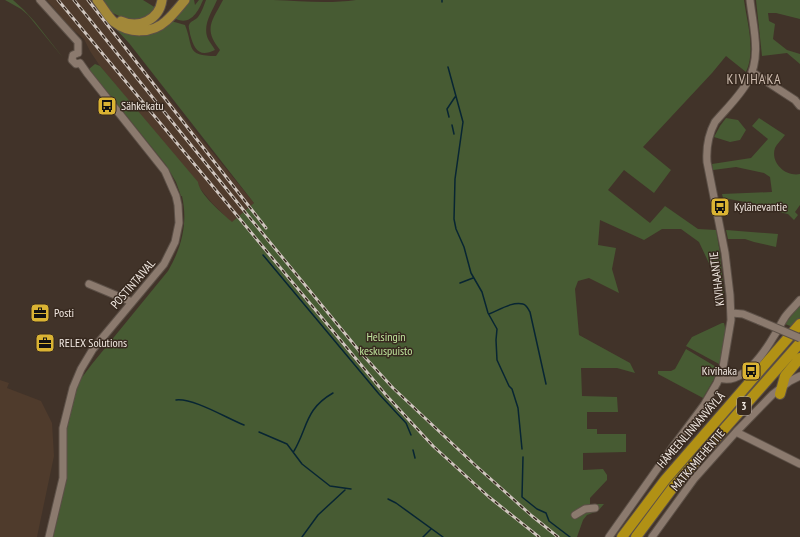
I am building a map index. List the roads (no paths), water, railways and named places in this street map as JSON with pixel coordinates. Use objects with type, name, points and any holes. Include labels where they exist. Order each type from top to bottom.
[{"type":"highway","name":"HÄMEENLINNANVÄYLÄ","points":[[622,537],[670,474],[800,324]]},
{"type":"highway","name":"HÄMEENLINNANVÄYLÄ","points":[[636,537],[683,475],[800,343]]},
{"type":"highway","points":[[781,390],[787,373],[800,358]]},
{"type":"main road","points":[[99,3],[114,22],[120,26],[132,30],[149,30],[166,21],[185,0]]},
{"type":"main road","points":[[99,3],[119,20],[131,24],[144,23],[151,19],[156,14],[162,1]]},
{"type":"street","name":"POSTINTAIVAL","points":[[40,0],[78,42],[78,53],[82,56],[83,60],[80,63],[165,171],[173,187],[178,205],[179,219],[178,233],[170,254],[164,264],[93,349],[81,369],[73,388],[63,428],[63,478],[49,537]]},
{"type":"street","name":"KIVIHAANTIE","points":[[609,537],[704,405],[719,378],[732,313],[725,254],[706,153],[709,137],[716,122],[745,86],[752,72],[756,52],[750,0]]},
{"type":"street","points":[[752,72],[795,100],[800,106]]},
{"type":"street","points":[[90,284],[132,302]]},
{"type":"street","points":[[719,378],[728,380],[744,373],[763,353],[785,317],[800,300]]},
{"type":"street","points":[[732,313],[741,313],[800,338]]},
{"type":"street","name":"MATKAMIEHENTIE","points":[[781,390],[790,381],[800,376]]},
{"type":"street","name":"MATKAMIEHENTIE","points":[[655,536],[694,480],[736,432],[768,398],[800,379]]},
{"type":"street","points":[[736,432],[800,464]]},
{"type":"street","points":[[575,514],[585,509],[596,508]]},
{"type":"waterway","points":[[448,67],[463,122],[455,179],[454,219],[471,273],[482,292],[488,313],[497,329],[497,360],[509,386],[512,389],[518,408],[522,449]]},
{"type":"waterway","points":[[449,117],[447,109],[455,97]]},
{"type":"waterway","points":[[452,125],[454,134]]},
{"type":"waterway","points":[[263,255],[379,394],[406,423],[411,435]]},
{"type":"waterway","points":[[460,283],[473,278]]},
{"type":"waterway","points":[[489,314],[506,306],[519,303],[526,306],[530,312],[546,384]]},
{"type":"waterway","points":[[294,451],[312,412],[317,405],[333,393]]},
{"type":"waterway","points":[[176,400],[183,400],[201,405],[244,425]]},
{"type":"waterway","points":[[259,432],[287,444],[302,464],[330,486],[351,489]]},
{"type":"waterway","points":[[413,450],[415,458]]},
{"type":"waterway","points":[[523,457],[522,497],[537,509],[546,513],[549,521],[570,537]]},
{"type":"waterway","points":[[302,537],[318,515],[345,490]]},
{"type":"waterway","points":[[388,499],[396,503],[443,537]]},
{"type":"waterway","points":[[423,537],[431,529]]},
{"type":"railway","points":[[58,0],[386,395],[433,446],[489,497],[539,537]]},
{"type":"railway","points":[[74,0],[361,353],[393,388],[475,465],[558,537]]},
{"type":"railway","points":[[88,0],[266,228]]},
{"type":"place","name":"Sähkekatu","points":[[107,106]]},
{"type":"place","name":"Kylänevantie","points":[[720,207]]},
{"type":"place","name":"Posti","points":[[40,313]]},
{"type":"place","name":"RELEX Solutions","points":[[45,343]]},
{"type":"place","name":"Kivihaka","points":[[751,371]]},
{"type":"district","name":"KIVIHAKA","points":[[754,79]]},
{"type":"park label","name":"Helsingin keskuspuisto","points":[[386,344]]}]
